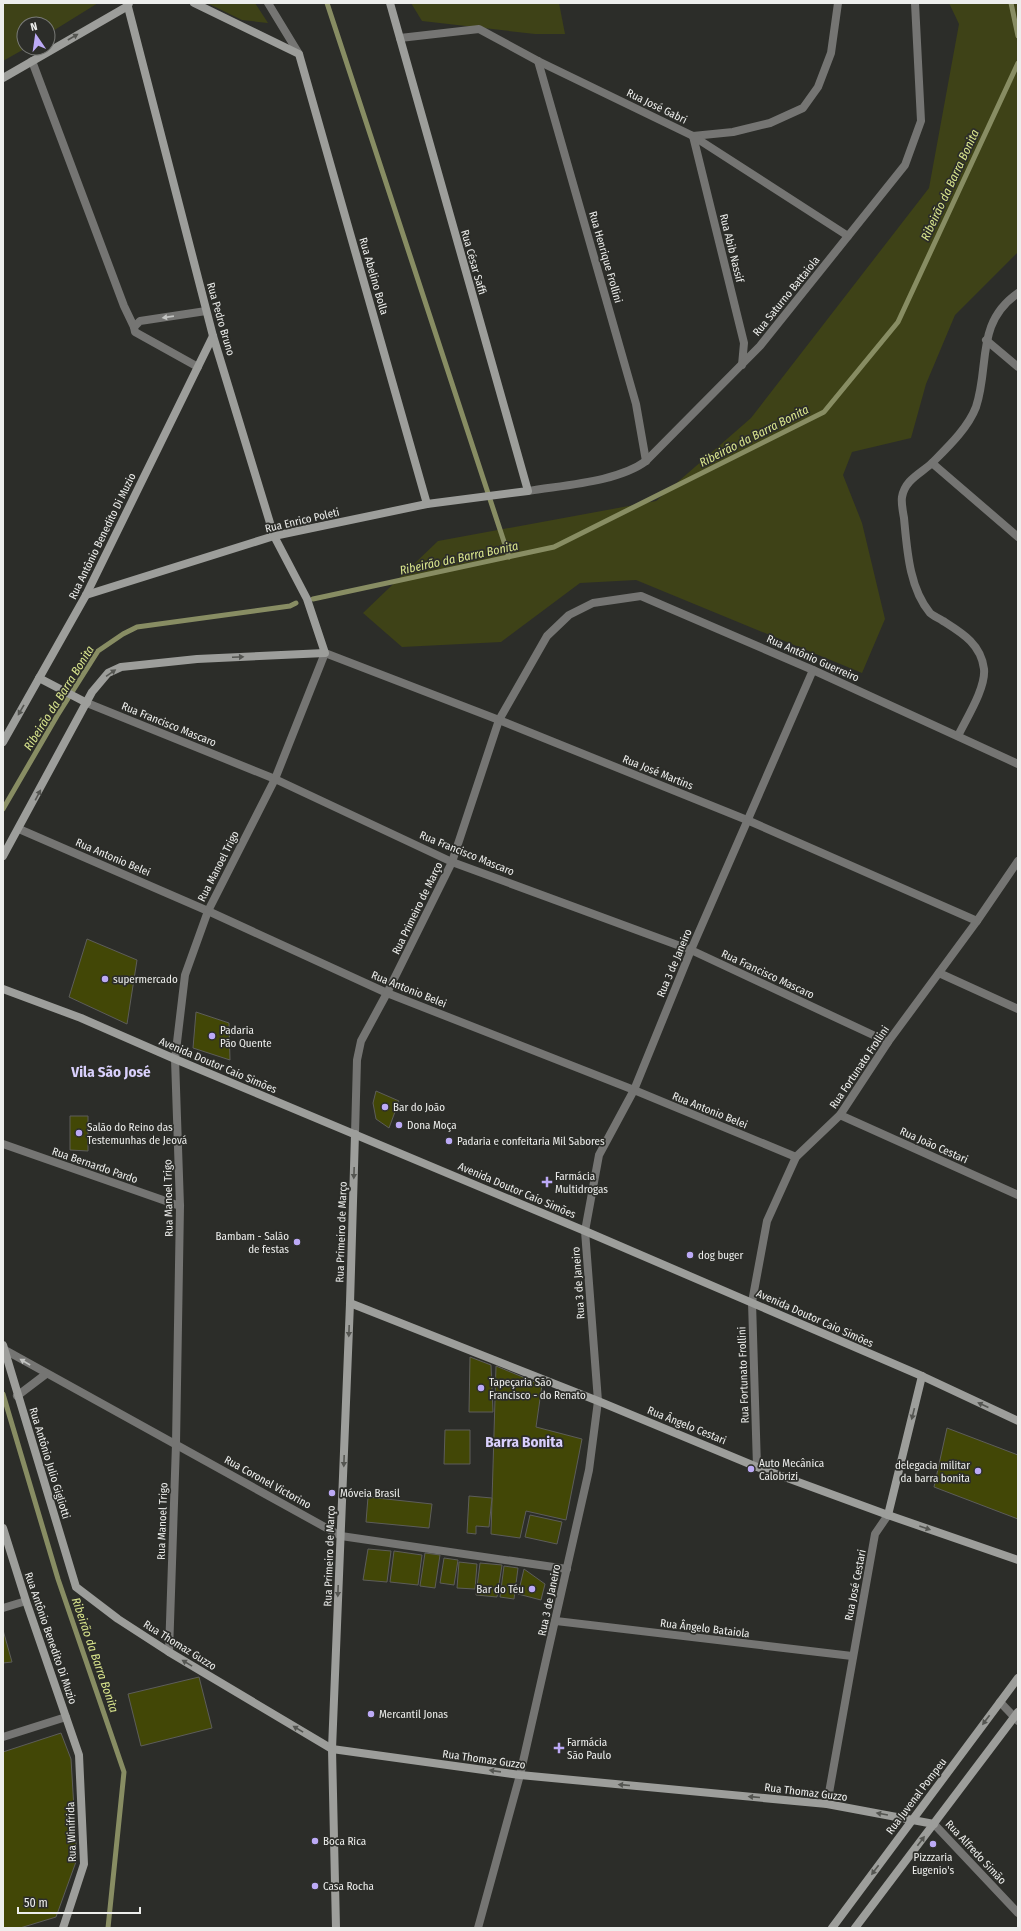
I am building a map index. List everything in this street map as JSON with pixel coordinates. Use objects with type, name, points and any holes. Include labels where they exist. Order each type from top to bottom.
[{"type":"street","points":[[194,3],[299,54]]},
{"type":"street","name":"Rua Abelino Bolla","points":[[268,3],[299,54],[427,504]]},
{"type":"street","points":[[390,3],[400,38]]},
{"type":"street","name":"Rua José Gabri","points":[[400,38],[479,30],[538,61],[693,136],[733,132],[770,123],[803,108],[818,87],[831,53],[838,3]]},
{"type":"street","name":"Rua Saturno Battaiola","points":[[528,491],[611,477],[636,469],[646,461],[742,365],[905,165],[921,121],[915,3]]},
{"type":"street","points":[[3,78],[128,4]]},
{"type":"street","name":"Rua Pedro Bruno","points":[[128,4],[133,31],[206,311],[274,536],[307,599],[326,653]]},
{"type":"street","name":"Rua César Saffi","points":[[400,38],[528,491]]},
{"type":"street","points":[[32,61],[135,332],[198,367]]},
{"type":"street","name":"Rua Henrique Frollini","points":[[538,61],[636,404],[646,461]]},
{"type":"street","points":[[693,136],[848,236]]},
{"type":"street","name":"Rua Abib Nassif","points":[[693,136],[744,343],[742,365]]},
{"type":"street","points":[[958,736],[982,684],[984,671],[981,657],[975,645],[966,635],[931,613],[915,586],[907,548],[902,497],[912,478],[932,463],[959,434],[974,410],[981,391],[986,340],[995,315],[1011,298],[1018,293]]},
{"type":"street","points":[[124,306],[140,321]]},
{"type":"street","points":[[134,327],[140,321],[206,311]]},
{"type":"street","name":"Rua Antônio Benedito Di Muzio","points":[[3,742],[42,679],[86,595],[213,336]]},
{"type":"street","points":[[986,340],[1018,366]]},
{"type":"street","points":[[932,463],[1018,537]]},
{"type":"street","name":"Rua Enrico Poleti","points":[[86,595],[274,536],[427,504],[528,491]]},
{"type":"street","name":"Rua Antônio Guerreiro","points":[[593,603],[641,596],[813,670],[1018,764]]},
{"type":"street","name":"Rua Primeiro de Março","points":[[336,1928],[332,1749],[350,1303],[357,1060],[361,1041],[387,993],[452,862],[499,720],[547,636],[569,615],[593,603]]},
{"type":"street","points":[[3,856],[92,692],[108,673],[121,666],[197,658],[326,653]]},
{"type":"street","name":"Rua José Martins","points":[[326,653],[499,720],[747,820],[977,921]]},
{"type":"street","name":"Rua Manoel Trigo","points":[[169,1652],[176,1444],[180,1206],[175,1060],[185,976],[208,911],[275,779],[326,653]]},
{"type":"street","name":"Rua 3 de Janeiro","points":[[478,1928],[520,1775],[589,1470],[598,1400],[585,1231],[599,1155],[634,1090],[691,950],[813,670]]},
{"type":"street","name":"Rua Francisco Mascaro","points":[[42,679],[87,703],[275,779],[452,862],[691,950],[888,1042]]},
{"type":"street","name":"Rua Antonio Belei","points":[[19,829],[208,911],[387,993],[634,1090],[796,1157]]},
{"type":"street","name":"Rua Fortunato Frollini","points":[[757,1466],[752,1302],[767,1221],[796,1157],[840,1115],[888,1042],[977,921],[1018,861]]},
{"type":"street","points":[[939,973],[1018,1009]]},
{"type":"street","name":"Avenida Doutor Caio Simões","points":[[3,989],[81,1018],[175,1060],[355,1134],[752,1302],[922,1376],[1018,1421]]},
{"type":"street","name":"Rua João Cestari","points":[[840,1115],[1018,1195]]},
{"type":"street","name":"Rua Bernardo Pardo","points":[[3,1144],[180,1206]]},
{"type":"street","name":"Rua Ângelo Cestari","points":[[350,1303],[598,1400],[757,1466],[888,1515],[1018,1560]]},
{"type":"street","name":"Rua Coronel Victorino","points":[[4,1348],[46,1374],[176,1444],[341,1536],[567,1569]]},
{"type":"street","name":"Rua Antônio Julio Gigliotti","points":[[4,1348],[17,1396],[76,1587]]},
{"type":"street","points":[[17,1396],[46,1374]]},
{"type":"street","name":"Rua José Cestari","points":[[827,1804],[852,1656],[875,1534],[888,1515],[922,1376]]},
{"type":"street","name":"Rua Antônio Benedito Di Muzio","points":[[3,1528],[26,1601],[79,1755]]},
{"type":"street","name":"Rua Thomaz Guzzo","points":[[76,1587],[118,1619],[169,1652],[332,1749],[520,1775],[827,1804],[934,1824]]},
{"type":"street","points":[[3,1608],[26,1601]]},
{"type":"street","name":"Rua Ângelo Bataiola","points":[[556,1621],[852,1656]]},
{"type":"street","name":"Rua Juvenal Pompeu","points":[[832,1928],[1018,1678]]},
{"type":"street","points":[[855,1928],[1017,1717],[1000,1702]]},
{"type":"street","points":[[3,1737],[66,1716]]},
{"type":"street","name":"Rua Winifrida","points":[[63,1928],[84,1864],[79,1755]]},
{"type":"street","name":"Rua Alfredo Simão","points":[[934,1824],[1018,1913]]},
{"type":"green space","points":[[3,3],[98,3],[56,29],[56,16],[16,16],[16,54],[3,61]]},
{"type":"green space","points":[[207,3],[255,3],[268,23],[242,20]]},
{"type":"green space","points":[[411,3],[559,3],[565,34],[535,34],[422,21]]},
{"type":"green space","points":[[949,3],[1018,3],[1018,252],[955,315],[926,384],[911,438],[852,452],[843,475],[862,523],[885,619],[862,673],[636,580],[580,583],[501,642],[402,647],[363,613],[438,541],[656,501],[751,418],[929,188],[959,24]]},
{"type":"building","name":"supermercado","points":[[87,939],[137,960],[127,1024],[69,997]]},
{"type":"building","name":"Padaria Pão Quente","points":[[196,1012],[229,1023],[230,1060],[193,1048]]},
{"type":"building","name":"Bar do João","points":[[376,1091],[399,1101],[389,1128],[376,1119],[373,1103]]},
{"type":"building","name":"Salão do Reino das Testemunhas de Jeová","points":[[70,1116],[88,1116],[88,1151],[70,1150]]},
{"type":"building","name":"Tapeçaria São Francisco - do Renato","points":[[470,1357],[491,1365],[493,1412],[469,1412]]},
{"type":"building","points":[[496,1366],[542,1385],[536,1427],[582,1439],[566,1520],[526,1511],[520,1538],[491,1534]]},
{"type":"building","name":"delegacia militar da barra bonita","points":[[947,1428],[1018,1455],[1018,1519],[934,1487]]},
{"type":"building","points":[[445,1430],[470,1430],[470,1464],[444,1464]]},
{"type":"building","points":[[469,1496],[492,1498],[489,1527],[476,1526],[476,1534],[467,1533]]},
{"type":"building","points":[[368,1497],[432,1504],[429,1528],[366,1522]]},
{"type":"building","points":[[530,1515],[562,1522],[557,1544],[525,1537]]},
{"type":"building","points":[[368,1549],[391,1551],[387,1582],[363,1580]]},
{"type":"building","points":[[394,1551],[422,1555],[418,1585],[390,1582]]},
{"type":"building","points":[[425,1553],[440,1555],[435,1588],[420,1586]]},
{"type":"building","points":[[444,1558],[458,1560],[454,1585],[440,1583]]},
{"type":"building","points":[[459,1562],[477,1564],[475,1589],[457,1588]]},
{"type":"building","points":[[480,1563],[502,1565],[497,1597],[476,1595]]},
{"type":"building","points":[[504,1566],[518,1568],[514,1599],[500,1597]]},
{"type":"building","name":"Bar do Téu","points":[[524,1569],[545,1584],[541,1600],[518,1594]]},
{"type":"building","points":[[3,1630],[12,1662],[3,1663]]},
{"type":"building","points":[[199,1677],[212,1728],[141,1746],[128,1694]]},
{"type":"building","points":[[61,1733],[71,1759],[77,1859],[56,1917],[20,1928],[3,1928],[3,1752]]},
{"type":"waterway","points":[[327,3],[509,557]]},
{"type":"waterway","name":"Ribeirão da Barra Bonita","points":[[1011,3],[1018,36]]},
{"type":"waterway","name":"Ribeirão da Barra Bonita","points":[[313,599],[554,547],[824,412],[898,322],[1018,63]]},
{"type":"waterway","name":"Ribeirão da Barra Bonita","points":[[3,809],[57,716],[98,651],[123,634],[137,627],[290,606],[296,603]]},
{"type":"waterway","name":"Ribeirão da Barra Bonita","points":[[3,1394],[58,1579],[124,1772],[108,1928]]},
{"type":"place","name":"supermercado","points":[[105,979]]},
{"type":"place","name":"Padaria Pão Quente","points":[[212,1036]]},
{"type":"place","name":"Bar do João","points":[[385,1107]]},
{"type":"place","name":"Dona Moça","points":[[399,1125]]},
{"type":"place","name":"Salão do Reino das Testemunhas de Jeová","points":[[79,1133]]},
{"type":"place","name":"Padaria e confeitaria Mil Sabores","points":[[449,1141]]},
{"type":"place","name":"Farmácia Multidrogas","points":[[547,1182]]},
{"type":"place","name":"Bambam - Salão de festas","points":[[297,1242]]},
{"type":"place","name":"dog buger","points":[[690,1255]]},
{"type":"place","name":"Tapeçaria São Francisco - do Renato","points":[[481,1388]]},
{"type":"place","name":"Auto Mecânica Calobrizi","points":[[751,1469]]},
{"type":"place","name":"delegacia militar da barra bonita","points":[[978,1471]]},
{"type":"place","name":"Móveia Brasil","points":[[332,1493]]},
{"type":"place","name":"Bar do Téu","points":[[532,1589]]},
{"type":"place","name":"Mercantil Jonas","points":[[371,1714]]},
{"type":"place","name":"Farmácia São Paulo","points":[[559,1748]]},
{"type":"place","name":"Boca Rica","points":[[315,1841]]},
{"type":"place","name":"Pizzzaria Eugenio's","points":[[933,1844]]},
{"type":"place","name":"Casa Rocha","points":[[315,1886]]},
{"type":"district","name":"Vila São José","points":[[111,1072]]},
{"type":"district","name":"Barra Bonita","points":[[524,1442]]}]
